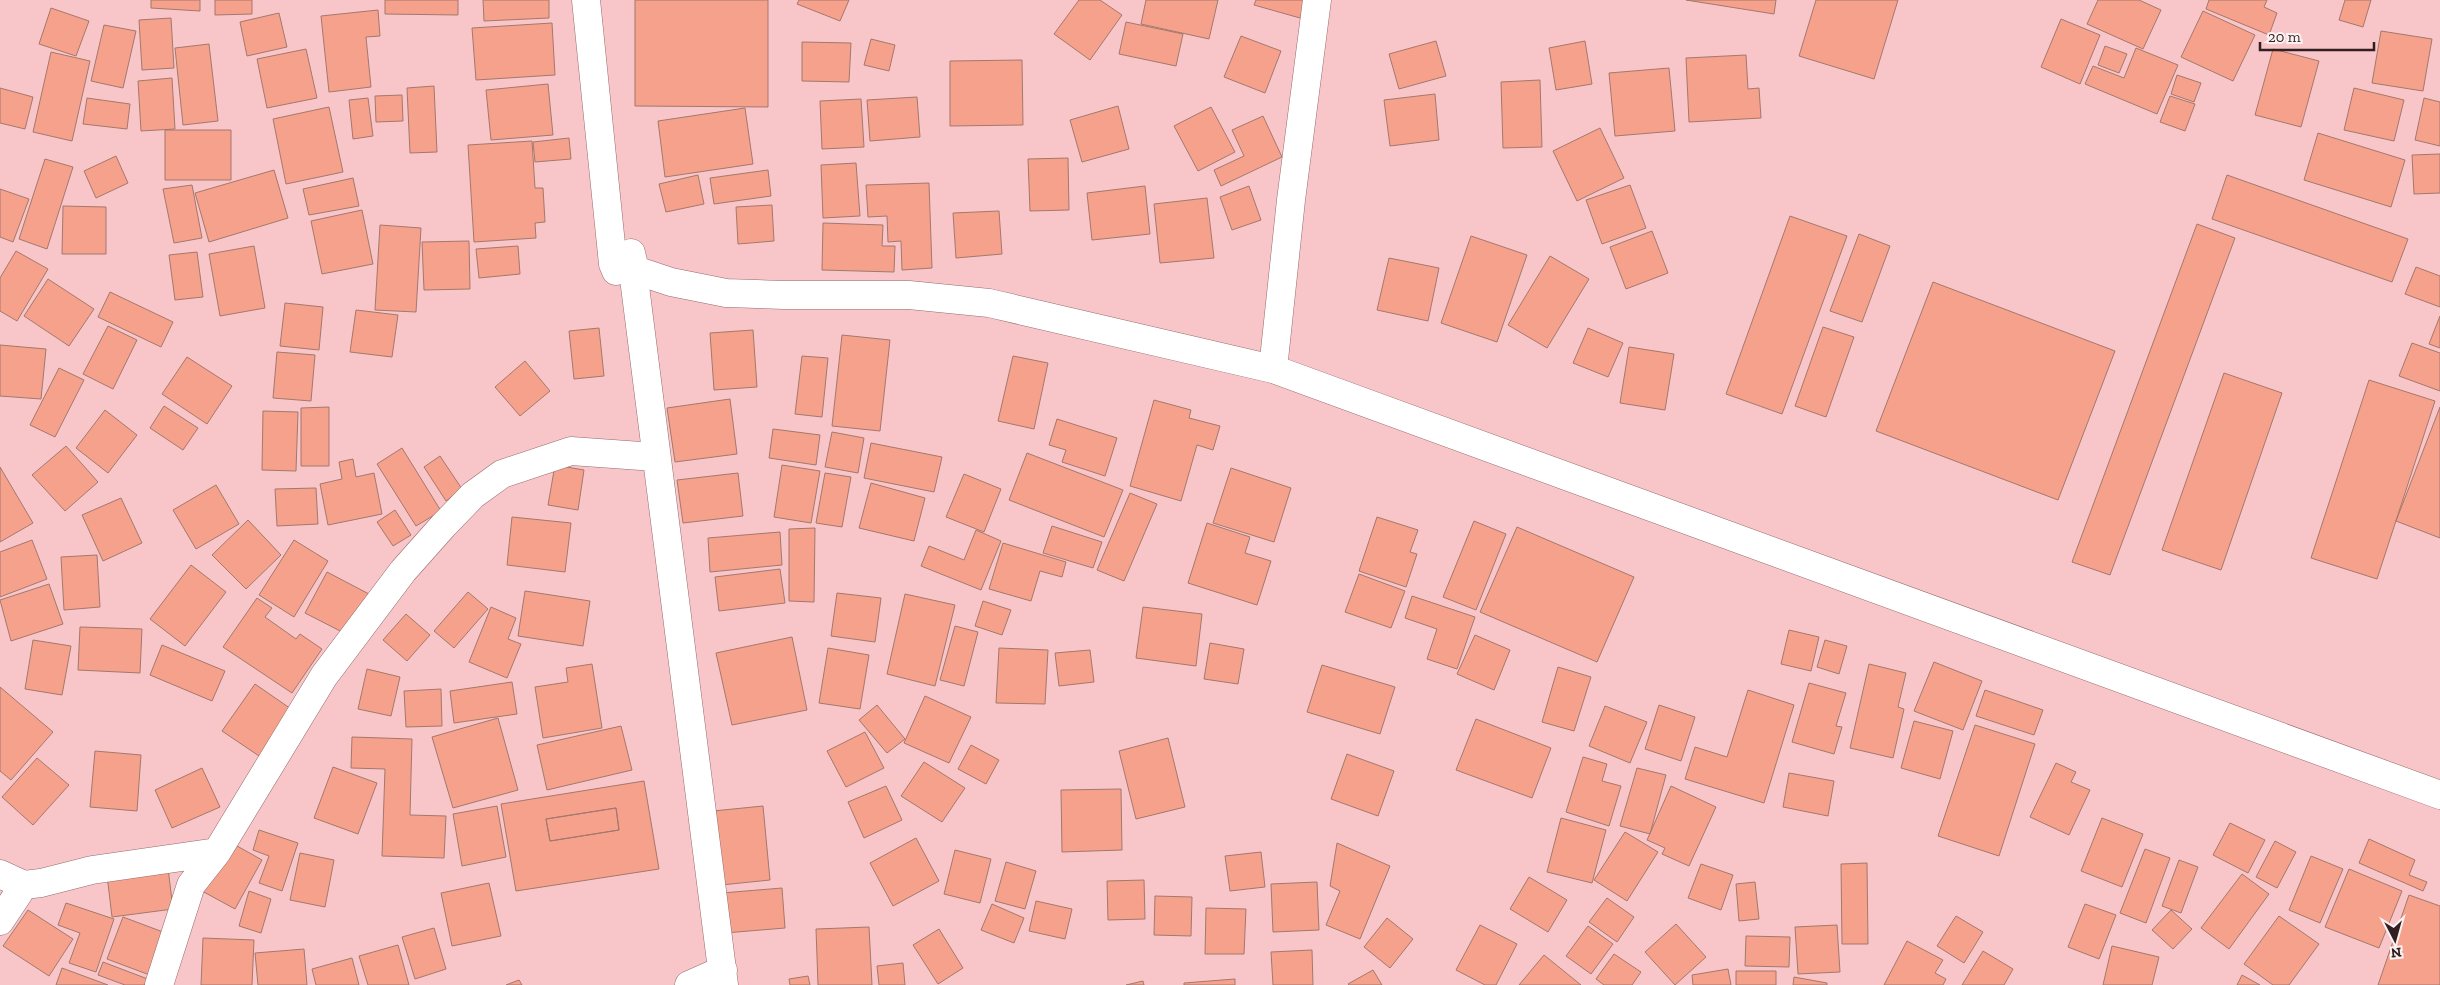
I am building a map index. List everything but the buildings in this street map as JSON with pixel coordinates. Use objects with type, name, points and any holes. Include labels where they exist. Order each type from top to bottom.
[{"type":"street","points":[[586,0],[613,264],[616,270],[631,253]]},
{"type":"street","points":[[1273,369],[1291,200],[1317,0]]},
{"type":"street","points":[[631,253],[635,270],[671,282],[726,292],[784,295],[909,295],[989,303],[1273,369],[2440,794]]},
{"type":"street","points":[[631,253],[655,457],[723,977],[689,985]]},
{"type":"street","points":[[159,985],[191,885],[217,852],[324,676],[403,571],[473,495],[502,474],[571,451],[655,457]]},
{"type":"street","points":[[0,921],[12,879],[41,883],[92,870],[217,852]]}]
